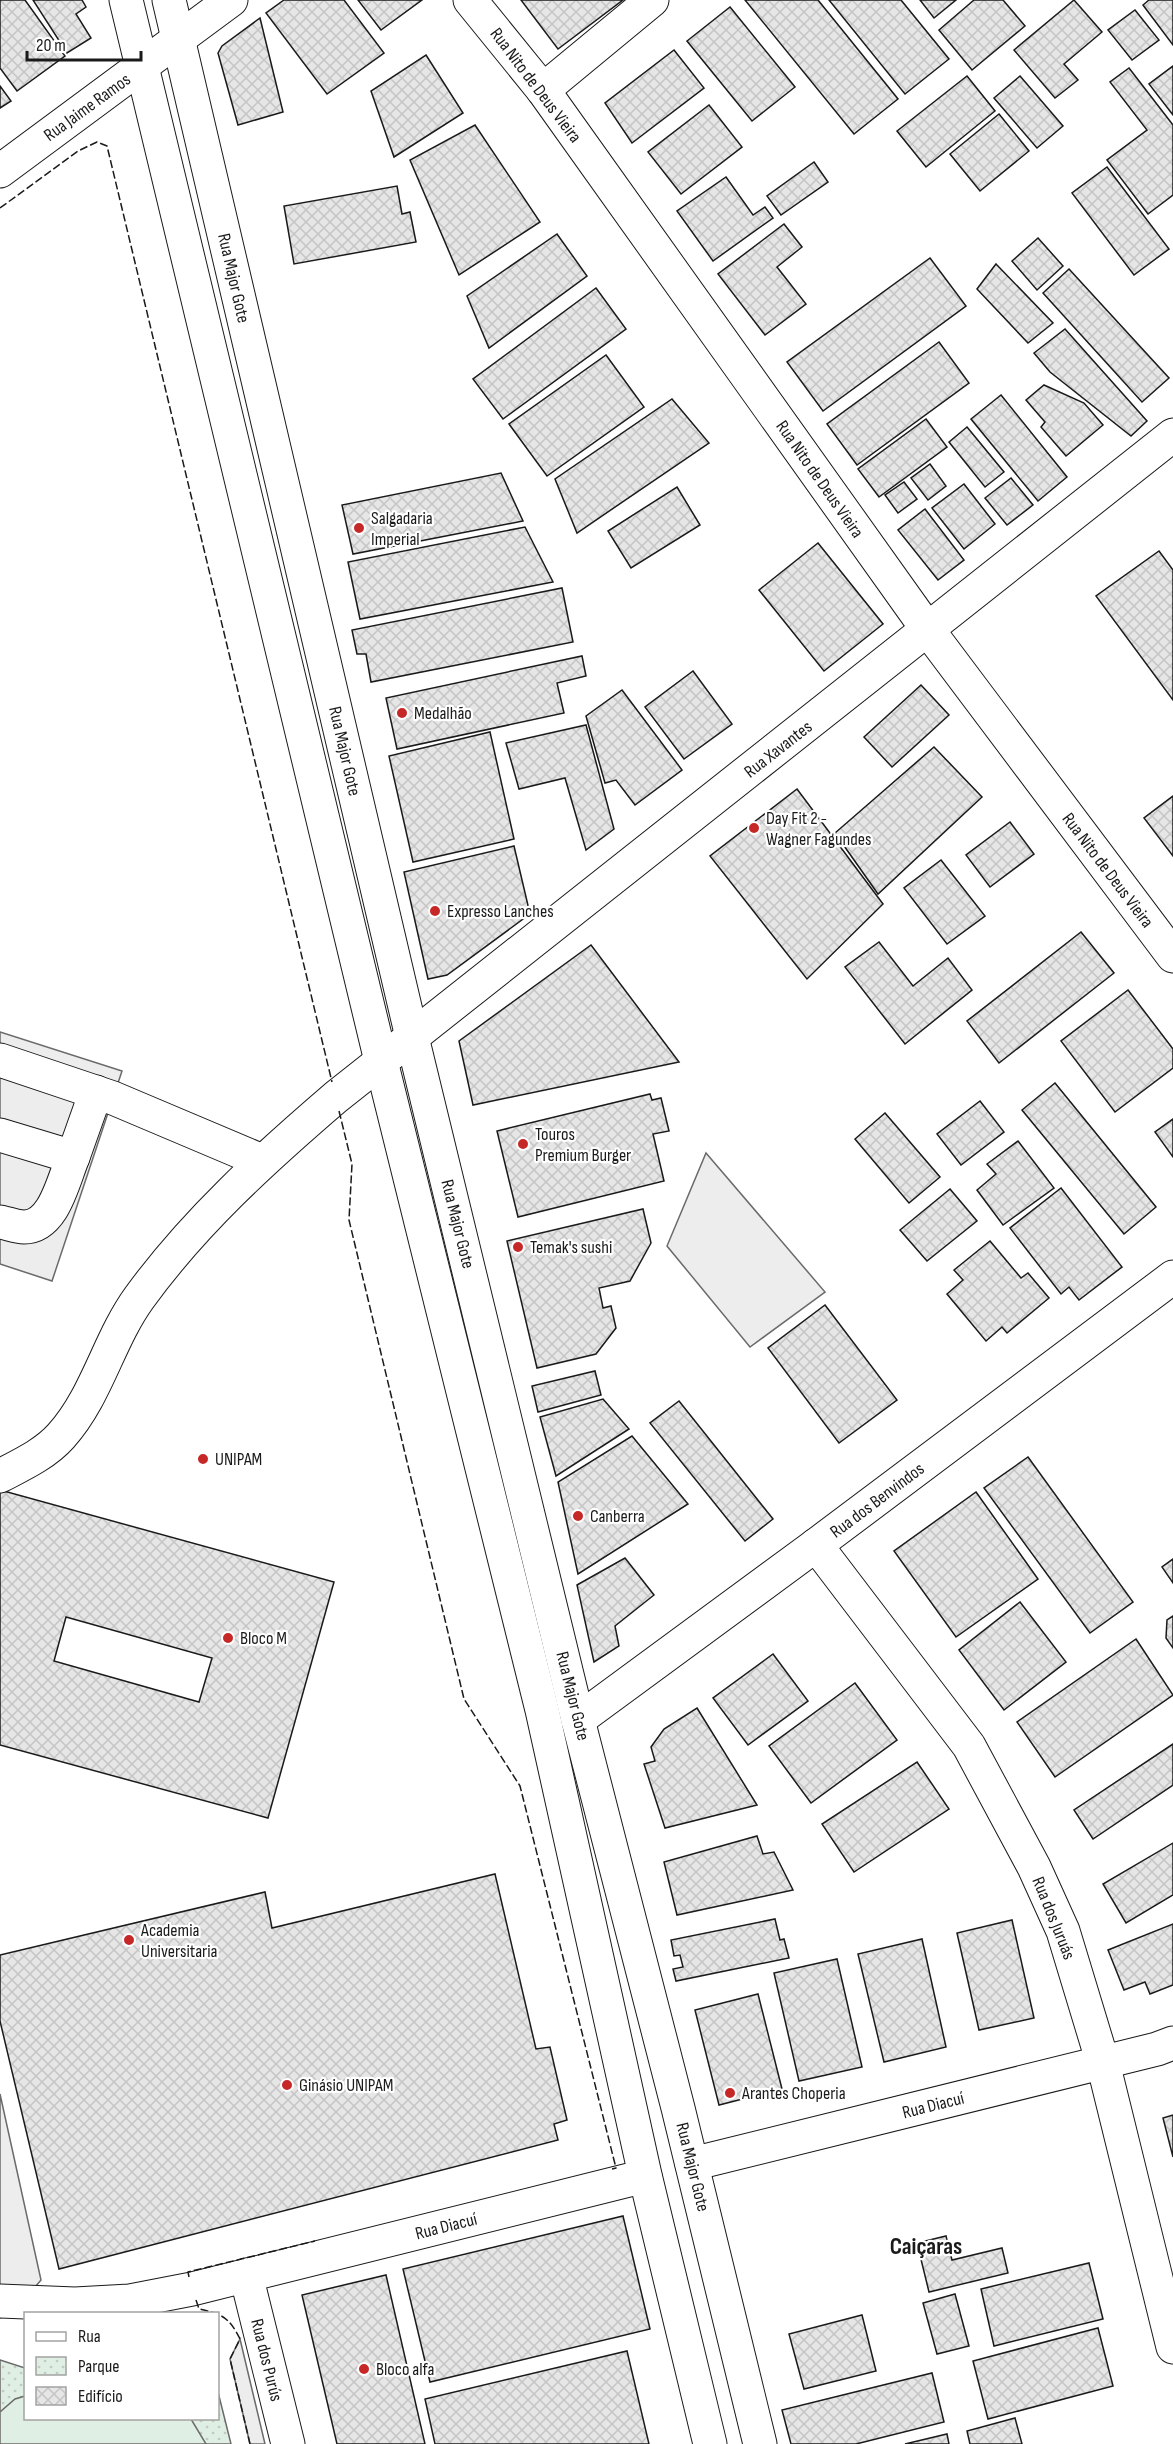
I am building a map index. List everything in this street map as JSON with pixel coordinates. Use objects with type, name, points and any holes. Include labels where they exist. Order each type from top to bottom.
[{"type":"street","name":"Rua Major Gote","points":[[126,0],[381,1061],[555,1761],[645,2176],[710,2444]]},
{"type":"street","name":"Rua Major Gote","points":[[169,0],[412,1037],[578,1720],[692,2164],[760,2444]]},
{"type":"street","name":"Rua Jaime Ramos","points":[[0,171],[231,0]]},
{"type":"street","name":"Rua Nito de Deus Vieira","points":[[470,0],[543,90],[928,630],[1173,956]]},
{"type":"street","points":[[543,90],[652,0]]},
{"type":"street","name":"Rua Xavantes","points":[[0,1476],[29,1461],[59,1438],[77,1416],[137,1300],[216,1208],[262,1161],[381,1061],[1173,435]]},
{"type":"street","points":[[0,1060],[96,1092],[262,1161]]},
{"type":"street","points":[[0,1222],[23,1227],[40,1224],[49,1216],[96,1092]]},
{"type":"street","points":[[0,1135],[73,1157]]},
{"type":"street","name":"Rua dos Benvindos","points":[[578,1720],[1173,1277]]},
{"type":"street","name":"Rua dos Juruás","points":[[816,1545],[969,1746],[1034,1867],[1063,1931],[1103,2063],[1173,2347]]},
{"type":"street","name":"Rua Diacuí","points":[[692,2164],[1103,2063],[1173,2043]]},
{"type":"street","name":"Rua Diacuí","points":[[2,2293],[75,2304],[130,2301],[246,2275],[645,2176]]},
{"type":"street","name":"Rua dos Purús","points":[[246,2275],[288,2444]]},
{"type":"green space","points":[[0,2360],[24,2368],[24,2420],[219,2420],[219,2396],[231,2444],[0,2444]]},
{"type":"green space","points":[[24,2396],[24,2420],[192,2420],[206,2444],[0,2444],[0,2412],[15,2399]]},
{"type":"shaded area","points":[[0,1032],[122,1071],[52,1281],[0,1264]]},
{"type":"shaded area","points":[[706,1153],[825,1292],[750,1347],[667,1246]]},
{"type":"shaded area","points":[[0,2094],[41,2280],[12,2314],[0,2318]]},
{"type":"shaded area","points":[[240,2339],[265,2444],[250,2444],[230,2359]]},
{"type":"building","points":[[0,0],[25,0],[65,56],[17,91],[0,68]]},
{"type":"building","points":[[33,0],[82,0],[86,7],[76,14],[91,38],[67,53]]},
{"type":"building","points":[[284,0],[344,0],[384,53],[327,94],[266,13]]},
{"type":"building","points":[[358,0],[422,0],[381,30]]},
{"type":"building","points":[[521,0],[623,0],[558,49]]},
{"type":"building","points":[[745,0],[818,0],[898,99],[854,134]]},
{"type":"building","points":[[829,0],[901,0],[949,59],[905,94]]},
{"type":"building","points":[[920,0],[956,0],[934,18]]},
{"type":"building","points":[[974,0],[1003,0],[1025,26],[972,70],[939,30]]},
{"type":"building","points":[[1074,0],[1102,32],[1064,64],[1078,80],[1055,98],[1014,50]]},
{"type":"building","points":[[1149,0],[1173,0],[1173,45],[1143,5]]},
{"type":"building","points":[[730,7],[795,87],[752,121],[687,41]]},
{"type":"building","points":[[1135,10],[1159,40],[1132,60],[1108,30]]},
{"type":"building","points":[[260,18],[283,112],[238,125],[218,53],[222,46]]},
{"type":"building","points":[[674,50],[704,88],[632,143],[605,103]]},
{"type":"building","points":[[426,55],[463,113],[394,157],[371,91]]},
{"type":"building","points":[[1173,66],[1173,115],[1149,84]]},
{"type":"building","points":[[1129,68],[1173,125],[1173,195],[1148,214],[1107,160],[1147,130],[1110,82]]},
{"type":"building","points":[[967,76],[995,111],[926,167],[897,131]]},
{"type":"building","points":[[1020,76],[1063,126],[1037,148],[994,98]]},
{"type":"building","points":[[0,86],[11,101],[0,108]]},
{"type":"building","points":[[709,105],[742,147],[681,194],[648,152]]},
{"type":"building","points":[[999,114],[1029,151],[980,191],[950,154]]},
{"type":"building","points":[[475,125],[540,222],[459,275],[410,160]]},
{"type":"building","points":[[814,162],[828,182],[781,215],[767,196]]},
{"type":"building","points":[[1107,167],[1169,249],[1134,275],[1072,193]]},
{"type":"building","points":[[726,177],[753,215],[765,207],[773,218],[713,261],[677,211]]},
{"type":"building","points":[[397,186],[402,214],[410,212],[416,242],[294,264],[284,206]]},
{"type":"building","points":[[784,224],[802,247],[777,267],[806,304],[765,335],[718,274]]},
{"type":"building","points":[[557,234],[587,276],[489,348],[467,296]]},
{"type":"building","points":[[1038,238],[1063,266],[1037,290],[1012,261]]},
{"type":"building","points":[[930,258],[966,306],[823,411],[787,362]]},
{"type":"building","points":[[996,264],[1053,323],[1028,343],[977,289]]},
{"type":"building","points":[[1069,269],[1169,378],[1142,402],[1043,293]]},
{"type":"building","points":[[596,288],[626,329],[503,419],[473,379]]},
{"type":"building","points":[[1065,329],[1147,421],[1131,436],[1050,372],[1034,353]]},
{"type":"building","points":[[939,342],[969,383],[857,465],[827,424]]},
{"type":"building","points":[[606,355],[644,407],[547,476],[509,424]]},
{"type":"building","points":[[1044,385],[1084,403],[1103,425],[1066,456],[1041,427],[1045,422],[1026,400]]},
{"type":"building","points":[[1001,395],[1067,477],[1038,501],[971,419]]},
{"type":"building","points":[[672,399],[709,443],[577,533],[555,479]]},
{"type":"building","points":[[926,419],[947,447],[879,497],[858,469]]},
{"type":"building","points":[[967,427],[1004,472],[985,487],[949,442]]},
{"type":"building","points":[[930,464],[946,486],[928,500],[911,478]]},
{"type":"building","points":[[501,473],[523,521],[353,554],[342,505]]},
{"type":"building","points":[[1011,478],[1033,505],[1007,525],[985,498]]},
{"type":"building","points":[[904,482],[917,499],[898,513],[885,495]]},
{"type":"building","points":[[964,484],[995,524],[964,549],[932,508]]},
{"type":"building","points":[[677,487],[700,525],[631,568],[608,531]]},
{"type":"building","points":[[925,509],[964,560],[938,580],[898,530]]},
{"type":"building","points":[[525,527],[553,582],[360,619],[348,562]]},
{"type":"building","points":[[818,543],[883,624],[824,671],[759,590]]},
{"type":"building","points":[[1159,551],[1173,570],[1173,700],[1096,596]]},
{"type":"building","points":[[562,588],[573,642],[371,682],[366,654],[357,654],[352,630]]},
{"type":"building","points":[[582,656],[586,676],[557,683],[564,713],[397,749],[386,698]]},
{"type":"building","points":[[693,671],[732,724],[684,759],[645,707]]},
{"type":"building","points":[[921,685],[949,715],[892,767],[864,737]]},
{"type":"building","points":[[622,690],[682,770],[635,805],[616,780],[605,783],[586,716]]},
{"type":"building","points":[[586,725],[614,829],[586,850],[565,778],[519,789],[506,743]]},
{"type":"building","points":[[490,732],[514,839],[413,862],[389,756]]},
{"type":"building","points":[[934,747],[982,797],[878,894],[835,833]]},
{"type":"building","points":[[797,789],[883,904],[807,979],[710,856]]},
{"type":"building","points":[[1173,796],[1173,856],[1144,818]]},
{"type":"building","points":[[1010,822],[1034,854],[990,887],[966,855]]},
{"type":"building","points":[[514,846],[530,914],[447,975],[428,979],[404,872]]},
{"type":"building","points":[[941,860],[985,916],[947,944],[904,888]]},
{"type":"building","points":[[1081,932],[1114,973],[999,1063],[967,1021]]},
{"type":"building","points":[[879,942],[913,986],[948,958],[972,990],[905,1044],[845,967]]},
{"type":"building","points":[[591,945],[679,1062],[473,1105],[459,1041]]},
{"type":"building","points":[[1128,990],[1173,1049],[1173,1068],[1115,1112],[1061,1041]]},
{"type":"building","points":[[1055,1083],[1156,1207],[1124,1234],[1022,1110]]},
{"type":"building","points":[[650,1094],[652,1100],[661,1098],[669,1131],[653,1134],[664,1181],[518,1217],[497,1131]]},
{"type":"building","points":[[980,1101],[1004,1132],[961,1165],[937,1134]]},
{"type":"building","points":[[885,1113],[940,1177],[909,1203],[855,1139]]},
{"type":"building","points":[[1173,1119],[1173,1157],[1155,1132]]},
{"type":"building","points":[[1018,1141],[1054,1188],[1003,1225],[977,1190],[996,1174],[987,1164]]},
{"type":"building","points":[[1061,1188],[1122,1267],[1079,1300],[1069,1287],[1061,1294],[1010,1228]]},
{"type":"building","points":[[950,1189],[977,1221],[927,1261],[900,1230]]},
{"type":"building","points":[[643,1209],[651,1243],[630,1281],[599,1288],[603,1308],[611,1306],[616,1328],[596,1354],[537,1368],[507,1241]]},
{"type":"building","points":[[990,1241],[1021,1278],[1028,1273],[1049,1298],[1007,1333],[1002,1327],[986,1341],[947,1294],[963,1280],[954,1270]]},
{"type":"building","points":[[825,1305],[897,1400],[839,1443],[768,1348]]},
{"type":"building","points":[[595,1371],[601,1395],[538,1412],[532,1386]]},
{"type":"building","points":[[603,1399],[629,1429],[556,1476],[540,1417]]},
{"type":"building","points":[[679,1401],[773,1519],[745,1541],[650,1423]]},
{"type":"building","points":[[632,1436],[688,1504],[578,1574],[558,1482]]},
{"type":"building","points":[[1028,1457],[1133,1602],[1090,1633],[984,1488]]},
{"type":"building","name":"Bloco M","points":[[0,1490],[334,1582],[268,1818],[0,1745]],"holes":[[[66,1617],[212,1658],[199,1702],[54,1661]]]},
{"type":"building","points":[[976,1492],[1038,1579],[956,1637],[894,1551]]},
{"type":"building","points":[[625,1558],[654,1595],[615,1626],[619,1646],[594,1662],[577,1585]]},
{"type":"building","points":[[1173,1559],[1173,1583],[1162,1567]]},
{"type":"building","points":[[1020,1602],[1066,1662],[1004,1710],[959,1650]]},
{"type":"building","points":[[1173,1616],[1173,1648],[1166,1638],[1167,1620]]},
{"type":"building","points":[[1136,1639],[1173,1695],[1055,1777],[1017,1722]]},
{"type":"building","points":[[773,1654],[808,1701],[748,1745],[713,1698]]},
{"type":"building","points":[[855,1683],[897,1740],[811,1803],[769,1746]]},
{"type":"building","points":[[697,1708],[757,1805],[665,1828],[644,1764],[655,1761],[651,1747],[664,1729]]},
{"type":"building","points":[[1173,1744],[1173,1785],[1093,1839],[1074,1810]]},
{"type":"building","points":[[917,1762],[949,1809],[854,1872],[822,1824]]},
{"type":"building","points":[[757,1836],[763,1854],[774,1852],[793,1890],[677,1915],[664,1862]]},
{"type":"building","points":[[1173,1843],[1173,1895],[1126,1923],[1103,1884]]},
{"type":"building","name":"Ginásio UNIPAM","points":[[495,1874],[536,2049],[550,2047],[567,2120],[554,2124],[558,2140],[59,2269],[0,2021],[0,1955],[265,1892],[272,1928]]},
{"type":"building","points":[[775,1919],[780,1940],[784,1939],[789,1958],[676,1981],[673,1969],[683,1967],[680,1955],[674,1956],[671,1940]]},
{"type":"building","points":[[1012,1920],[1034,2018],[979,2030],[957,1933]]},
{"type":"building","points":[[1173,1924],[1173,1985],[1150,1994],[1145,1982],[1124,1990],[1108,1950]]},
{"type":"building","points":[[922,1939],[946,2047],[884,2062],[858,1954]]},
{"type":"building","points":[[837,1959],[862,2067],[799,2081],[774,1973]]},
{"type":"building","points":[[758,1994],[782,2089],[719,2105],[695,2010]]},
{"type":"building","points":[[1173,2115],[1173,2157],[1163,2118]]},
{"type":"building","points":[[623,2216],[650,2329],[430,2382],[403,2269]]},
{"type":"building","points":[[946,2236],[952,2260],[1002,2248],[1008,2273],[929,2292],[917,2243]]},
{"type":"building","points":[[1089,2263],[1103,2319],[994,2346],[981,2289]]},
{"type":"building","name":"Bloco alfa","points":[[386,2275],[425,2444],[337,2444],[302,2295]]},
{"type":"building","points":[[955,2294],[969,2346],[937,2354],[923,2303]]},
{"type":"building","points":[[862,2315],[876,2371],[804,2389],[789,2334]]},
{"type":"building","points":[[1098,2328],[1113,2386],[988,2419],[973,2361]]},
{"type":"building","points":[[627,2351],[649,2444],[435,2444],[425,2399]]},
{"type":"building","points":[[932,2373],[944,2422],[856,2444],[791,2444],[782,2410]]},
{"type":"building","points":[[1015,2418],[1022,2444],[970,2444],[967,2431]]},
{"type":"building","points":[[947,2434],[949,2444],[905,2444]]},
{"type":"fence","points":[[0,208],[78,151],[97,142],[107,146],[332,1082]]},
{"type":"fence","points":[[339,1111],[352,1164],[349,1220],[464,1699],[520,1786],[616,2168],[612,2169]]},
{"type":"fence","points":[[189,2277],[188,2272],[315,2241]]},
{"type":"fence","points":[[196,2300],[199,2309],[210,2312]]},
{"type":"fence","points":[[219,2315],[228,2321],[240,2339],[230,2359],[250,2444]]},
{"type":"place","name":"Salgadaria Imperial","points":[[359,528]]},
{"type":"place","name":"Medalhão","points":[[402,713]]},
{"type":"place","name":"Day Fit 2 - Wagner Fagundes","points":[[754,828]]},
{"type":"place","name":"Expresso Lanches","points":[[435,911]]},
{"type":"place","name":"Touros Premium Burger","points":[[523,1144]]},
{"type":"place","name":"Temak's sushi","points":[[518,1247]]},
{"type":"place","name":"UNIPAM","points":[[203,1459]]},
{"type":"place","name":"Canberra","points":[[578,1516]]},
{"type":"place","name":"Bloco M","points":[[228,1638]]},
{"type":"place","name":"Academia Universitaria","points":[[129,1940]]},
{"type":"place","name":"Ginásio UNIPAM","points":[[287,2085]]},
{"type":"place","name":"Arantes Choperia","points":[[730,2093]]},
{"type":"place","name":"Bloco alfa","points":[[364,2369]]},
{"type":"district","name":"Caiçaras","points":[[926,2246]]}]
